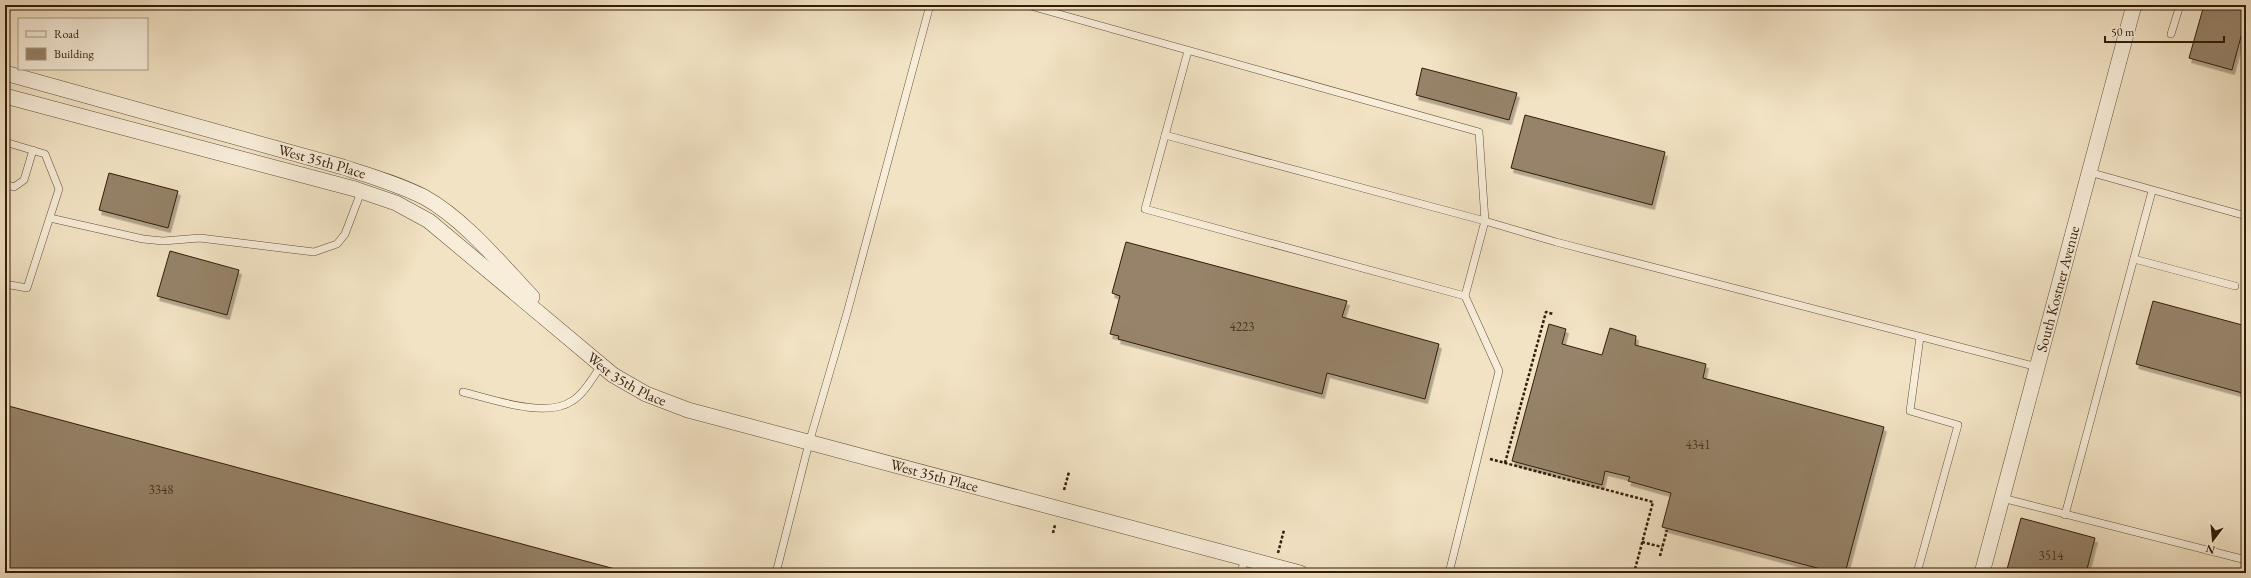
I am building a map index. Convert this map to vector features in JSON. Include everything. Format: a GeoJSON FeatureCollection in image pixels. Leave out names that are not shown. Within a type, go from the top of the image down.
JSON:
{"type":"FeatureCollection","features":[{"type":"Feature","properties":{"kind":"street","name":"South Kostner Avenue"},"geometry":{"type":"LineString","coordinates":[[1982,573],[2134,5]]}},
{"type":"Feature","properties":{"kind":"street","name":"West 35th Place"},"geometry":{"type":"LineString","coordinates":[[5,74],[344,167],[391,182],[425,198],[456,220],[489,252],[581,351]]}},
{"type":"Feature","properties":{"kind":"street","name":"West 35th Place"},"geometry":{"type":"LineString","coordinates":[[5,96],[361,192],[396,203],[428,221],[581,351],[601,366],[646,394],[688,410],[1300,573]]}},
{"type":"Feature","properties":{"kind":"lane"},"geometry":{"type":"LineString","coordinates":[[776,573],[809,442],[847,313],[930,5]]}},
{"type":"Feature","properties":{"kind":"lane"},"geometry":{"type":"LineString","coordinates":[[1028,5],[1479,132],[1486,221],[1465,296],[1499,371],[1449,573]]}},
{"type":"Feature","properties":{"kind":"lane"},"geometry":{"type":"LineString","coordinates":[[2171,34],[2180,5]]}},
{"type":"Feature","properties":{"kind":"lane"},"geometry":{"type":"LineString","coordinates":[[1188,51],[1144,209],[1465,296]]}},
{"type":"Feature","properties":{"kind":"lane"},"geometry":{"type":"LineString","coordinates":[[1165,135],[1486,221],[1556,242],[2037,367]]}},
{"type":"Feature","properties":{"kind":"lane"},"geometry":{"type":"LineString","coordinates":[[5,142],[45,154],[59,189],[26,288],[5,284]]}},
{"type":"Feature","properties":{"kind":"lane"},"geometry":{"type":"LineString","coordinates":[[5,184],[14,187],[24,180],[33,150]]}},
{"type":"Feature","properties":{"kind":"lane"},"geometry":{"type":"LineString","coordinates":[[2089,172],[2152,191],[2246,216]]}},
{"type":"Feature","properties":{"kind":"lane"},"geometry":{"type":"LineString","coordinates":[[2065,515],[2152,191]]}},
{"type":"Feature","properties":{"kind":"lane"},"geometry":{"type":"LineString","coordinates":[[50,218],[143,239],[163,241],[200,238],[314,252],[337,244],[345,234],[361,192]]}},
{"type":"Feature","properties":{"kind":"lane"},"geometry":{"type":"LineString","coordinates":[[2134,259],[2235,286]]}},
{"type":"Feature","properties":{"kind":"lane"},"geometry":{"type":"LineString","coordinates":[[1917,573],[1958,425],[1910,411],[1920,337]]}},
{"type":"Feature","properties":{"kind":"lane"},"geometry":{"type":"LineString","coordinates":[[463,392],[518,406],[558,408],[572,401],[601,366]]}},
{"type":"Feature","properties":{"kind":"lane"},"geometry":{"type":"LineString","coordinates":[[2002,498],[2246,560]]}},
{"type":"Feature","properties":{"kind":"lane"},"geometry":{"type":"LineString","coordinates":[[1241,573],[1245,558]]}},
{"type":"Feature","properties":{"kind":"path"},"geometry":{"type":"LineString","coordinates":[[1504,463],[1546,312],[1553,314]]}},
{"type":"Feature","properties":{"kind":"path"},"geometry":{"type":"LineString","coordinates":[[1490,459],[1652,502],[1634,573]]}},
{"type":"Feature","properties":{"kind":"path"},"geometry":{"type":"LineString","coordinates":[[1064,490],[1069,472]]}},
{"type":"Feature","properties":{"kind":"path"},"geometry":{"type":"LineString","coordinates":[[1053,533],[1055,525]]}},
{"type":"Feature","properties":{"kind":"path"},"geometry":{"type":"LineString","coordinates":[[1278,553],[1284,530]]}},
{"type":"Feature","properties":{"kind":"path"},"geometry":{"type":"LineString","coordinates":[[1660,556],[1667,530]]}},
{"type":"Feature","properties":{"kind":"path"},"geometry":{"type":"LineString","coordinates":[[1642,542],[1662,547]]}},
{"type":"Feature","properties":{"kind":"building"},"geometry":{"type":"Polygon","coordinates":[[[2204,5],[2246,5],[2246,18],[2232,70],[2189,58],[2204,5]]]}},
{"type":"Feature","properties":{"kind":"building"},"geometry":{"type":"Polygon","coordinates":[[[1422,68],[1517,93],[1509,120],[1416,95],[1422,68]]]}},
{"type":"Feature","properties":{"kind":"building"},"geometry":{"type":"Polygon","coordinates":[[[1525,115],[1665,152],[1652,205],[1511,168],[1525,115]]]}},
{"type":"Feature","properties":{"kind":"building"},"geometry":{"type":"Polygon","coordinates":[[[109,173],[178,191],[168,228],[99,210],[109,173]]]}},
{"type":"Feature","properties":{"kind":"building"},"geometry":{"type":"Polygon","coordinates":[[[1126,242],[1347,301],[1342,317],[1439,344],[1425,399],[1327,373],[1322,394],[1118,339],[1119,336],[1110,334],[1120,296],[1112,293],[1126,242]]]}},
{"type":"Feature","properties":{"kind":"building"},"geometry":{"type":"Polygon","coordinates":[[[170,251],[239,270],[227,315],[157,296],[170,251]]]}},
{"type":"Feature","properties":{"kind":"building"},"geometry":{"type":"Polygon","coordinates":[[[2153,301],[2246,326],[2246,394],[2136,364],[2153,301]]]}},
{"type":"Feature","properties":{"kind":"building"},"geometry":{"type":"Polygon","coordinates":[[[1549,324],[1566,329],[1562,344],[1602,355],[1610,328],[1636,336],[1635,345],[1706,364],[1703,378],[1884,427],[1845,573],[1836,573],[1662,527],[1671,493],[1628,481],[1630,477],[1605,471],[1602,485],[1512,461],[1549,324]]]}},
{"type":"Feature","properties":{"kind":"building"},"geometry":{"type":"Polygon","coordinates":[[[5,405],[615,569],[614,573],[5,573],[5,405]]]}},
{"type":"Feature","properties":{"kind":"building"},"geometry":{"type":"Polygon","coordinates":[[[2021,518],[2095,538],[2086,573],[2006,573],[2021,518]]]}}]}
